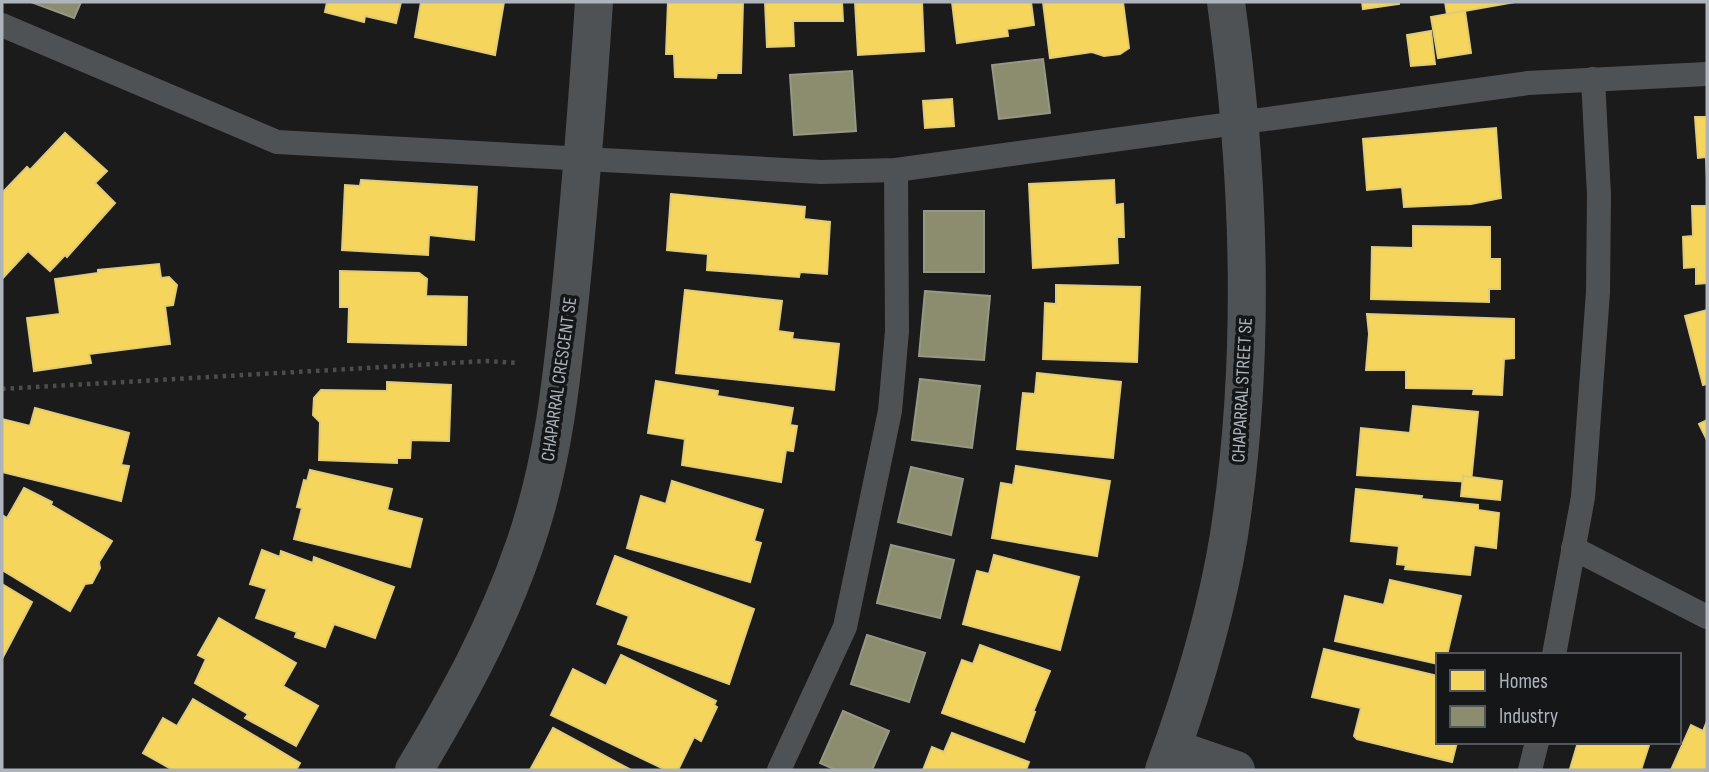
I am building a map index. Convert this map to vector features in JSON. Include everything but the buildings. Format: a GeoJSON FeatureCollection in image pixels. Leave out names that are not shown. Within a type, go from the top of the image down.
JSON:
{"type":"FeatureCollection","features":[{"type":"Feature","properties":{"kind":"street","name":"CHAPARRAL CRESCENT SE"},"geometry":{"type":"LineString","coordinates":[[414,770],[481,652],[506,598],[541,491],[553,439],[563,368],[594,2]]}},
{"type":"Feature","properties":{"kind":"street","name":"CHAPARRAL STREET SE"},"geometry":{"type":"LineString","coordinates":[[1168,759],[1207,633],[1228,538],[1242,415],[1246,281],[1240,124],[1226,2]]}},
{"type":"Feature","properties":{"kind":"street"},"geometry":{"type":"LineString","coordinates":[[1168,759],[1236,770]]}},
{"type":"Feature","properties":{"kind":"lane"},"geometry":{"type":"LineString","coordinates":[[2,25],[277,142],[807,171],[896,170],[1528,83],[1707,74]]}},
{"type":"Feature","properties":{"kind":"lane"},"geometry":{"type":"LineString","coordinates":[[1553,653],[1583,497],[1598,292],[1599,195],[1593,79]]}},
{"type":"Feature","properties":{"kind":"lane"},"geometry":{"type":"LineString","coordinates":[[779,770],[845,627],[890,411],[897,331],[896,170]]}},
{"type":"Feature","properties":{"kind":"lane"},"geometry":{"type":"LineString","coordinates":[[1573,548],[1707,617]]}},
{"type":"Feature","properties":{"kind":"lane"},"geometry":{"type":"LineString","coordinates":[[1530,770],[1536,744]]}},
{"type":"Feature","properties":{"kind":"path"},"geometry":{"type":"LineString","coordinates":[[2,389],[487,361],[525,364]]}}]}
